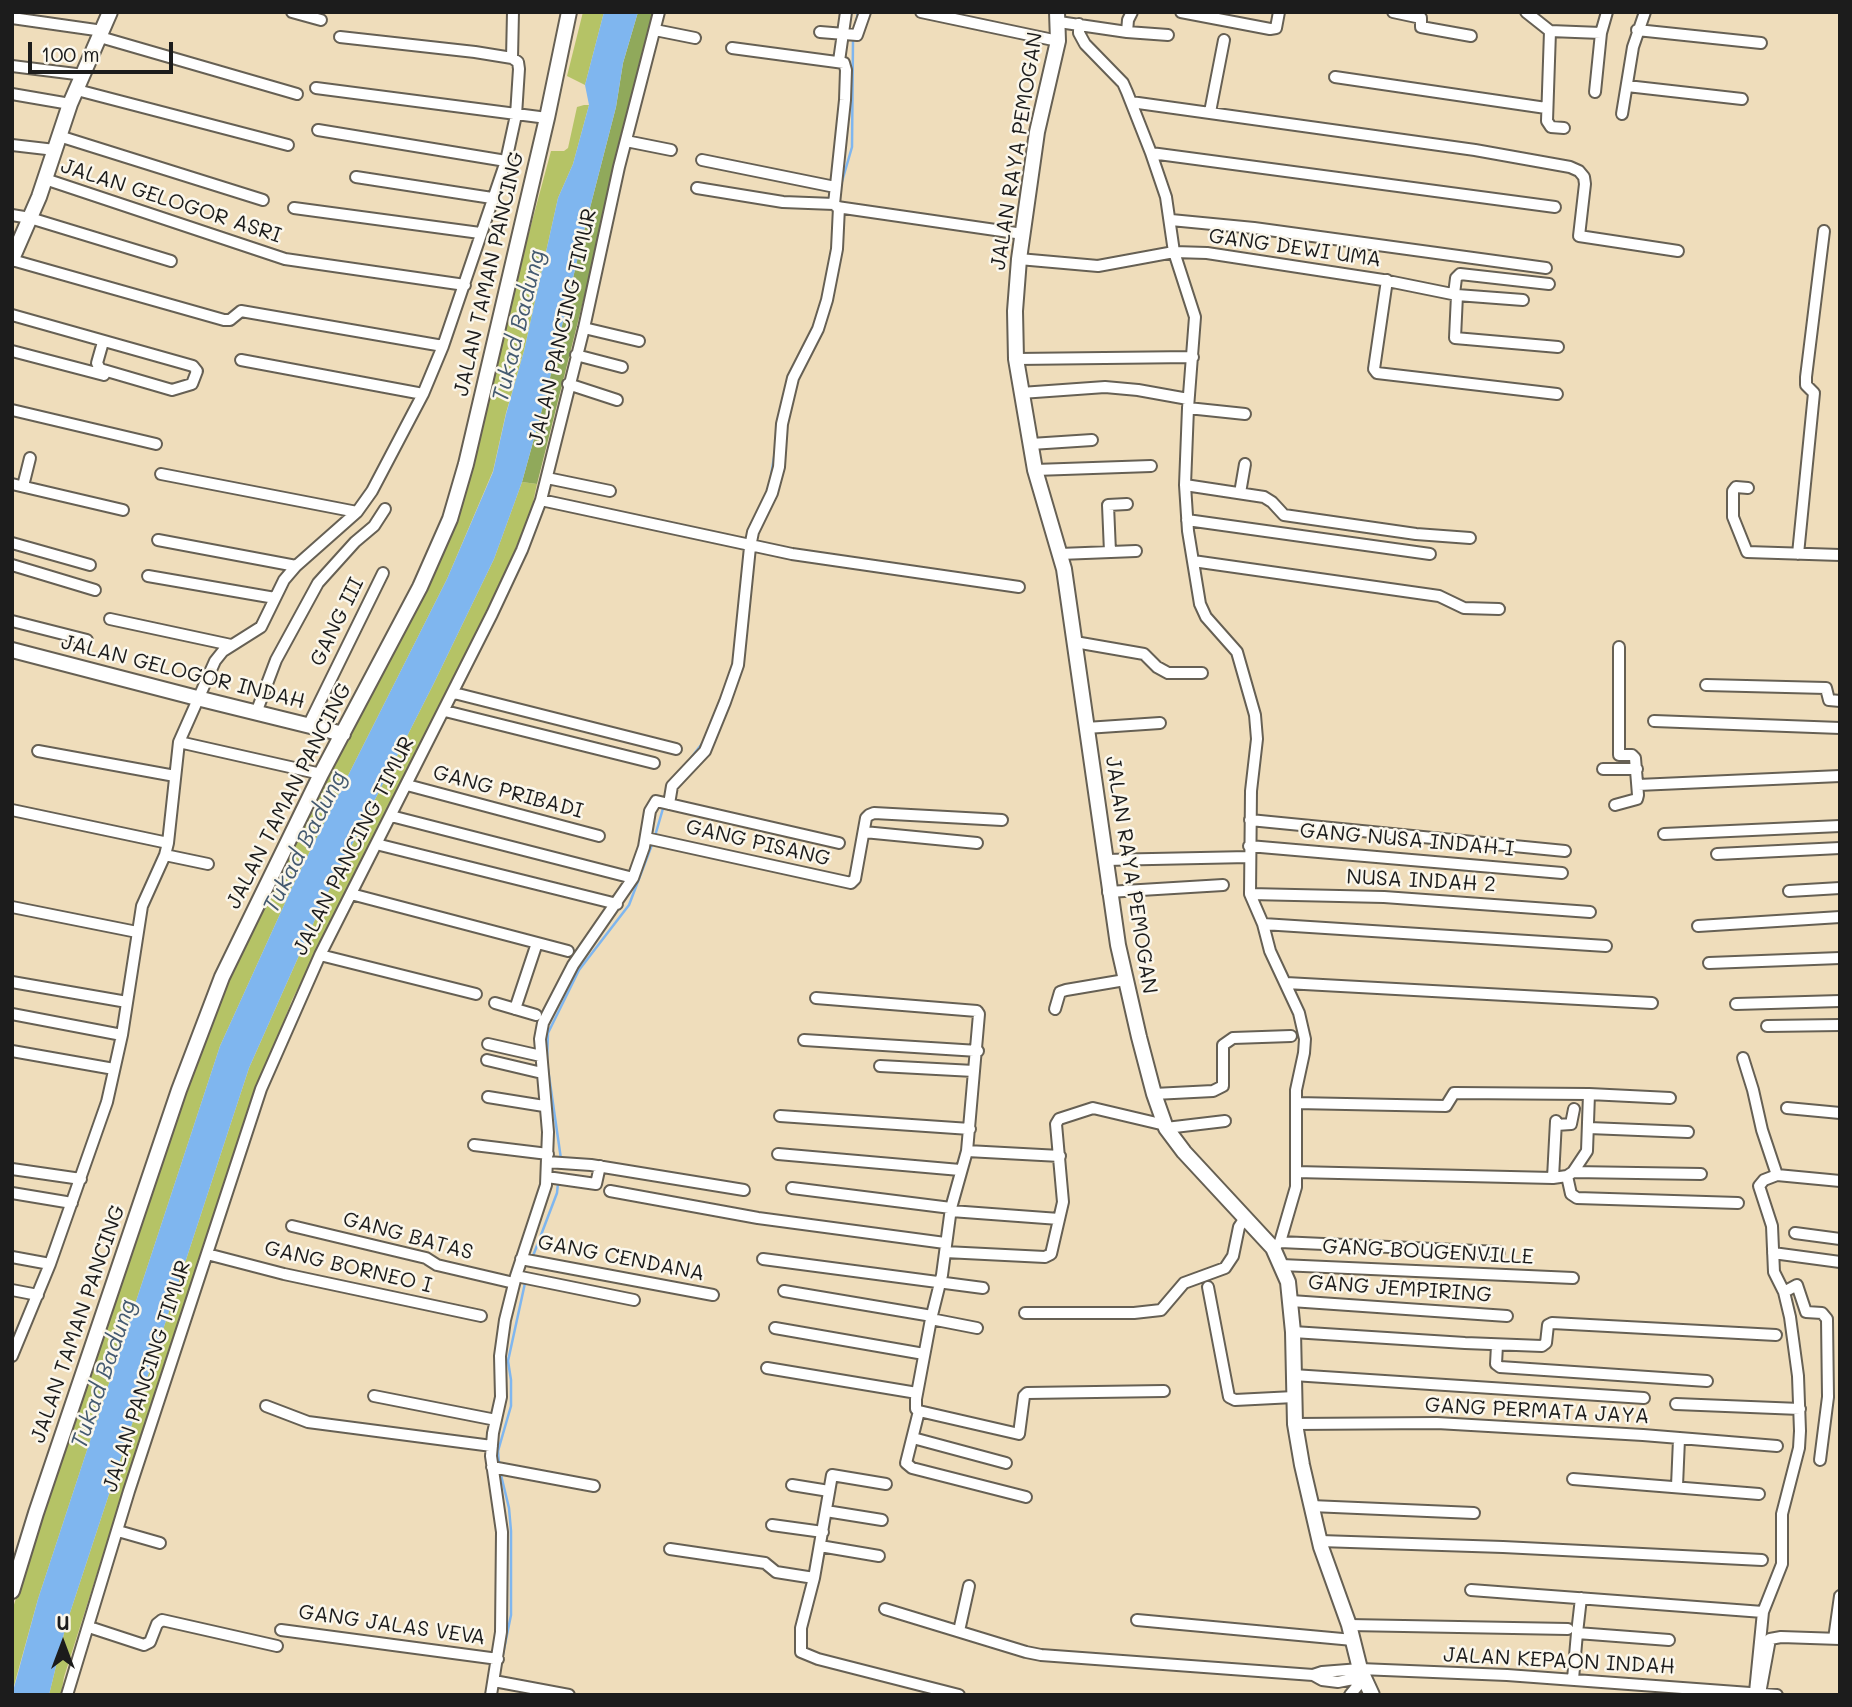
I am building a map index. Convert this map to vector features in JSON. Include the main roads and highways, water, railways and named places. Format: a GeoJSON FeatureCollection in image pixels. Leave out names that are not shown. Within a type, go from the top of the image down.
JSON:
{"type":"FeatureCollection","features":[{"type":"Feature","properties":{"kind":"water","name":"Tukad Badung"},"geometry":{"type":"Polygon","coordinates":[[[604,12],[638,12],[623,63],[616,107],[546,395],[522,482],[494,559],[321,906],[249,1068],[66,1625],[49,1695],[12,1695],[38,1599],[220,1046],[295,881],[447,579],[493,472],[524,351],[558,198],[573,164],[589,105],[585,85],[604,12]]]}},
{"type":"Feature","properties":{"kind":"waterway"},"geometry":{"type":"LineString","coordinates":[[856,23],[858,12]]}},
{"type":"Feature","properties":{"kind":"waterway"},"geometry":{"type":"LineString","coordinates":[[841,185],[852,147],[853,40]]}},
{"type":"Feature","properties":{"kind":"waterway"},"geometry":{"type":"LineString","coordinates":[[771,476],[775,451]]}},
{"type":"Feature","properties":{"kind":"waterway"},"geometry":{"type":"LineString","coordinates":[[691,758],[704,741]]}},
{"type":"Feature","properties":{"kind":"waterway"},"geometry":{"type":"LineString","coordinates":[[655,836],[664,805]]}},
{"type":"Feature","properties":{"kind":"waterway"},"geometry":{"type":"LineString","coordinates":[[547,1062],[548,1033],[579,970],[629,905],[653,842]]}},
{"type":"Feature","properties":{"kind":"waterway"},"geometry":{"type":"LineString","coordinates":[[548,1069],[561,1159]]}},
{"type":"Feature","properties":{"kind":"waterway"},"geometry":{"type":"LineString","coordinates":[[533,1256],[557,1193],[558,1183]]}},
{"type":"Feature","properties":{"kind":"waterway"},"geometry":{"type":"LineString","coordinates":[[499,1464],[498,1451],[511,1406],[508,1361],[525,1283]]}},
{"type":"Feature","properties":{"kind":"waterway"},"geometry":{"type":"LineString","coordinates":[[500,1471],[509,1508],[511,1531],[511,1615],[503,1654]]}}]}
